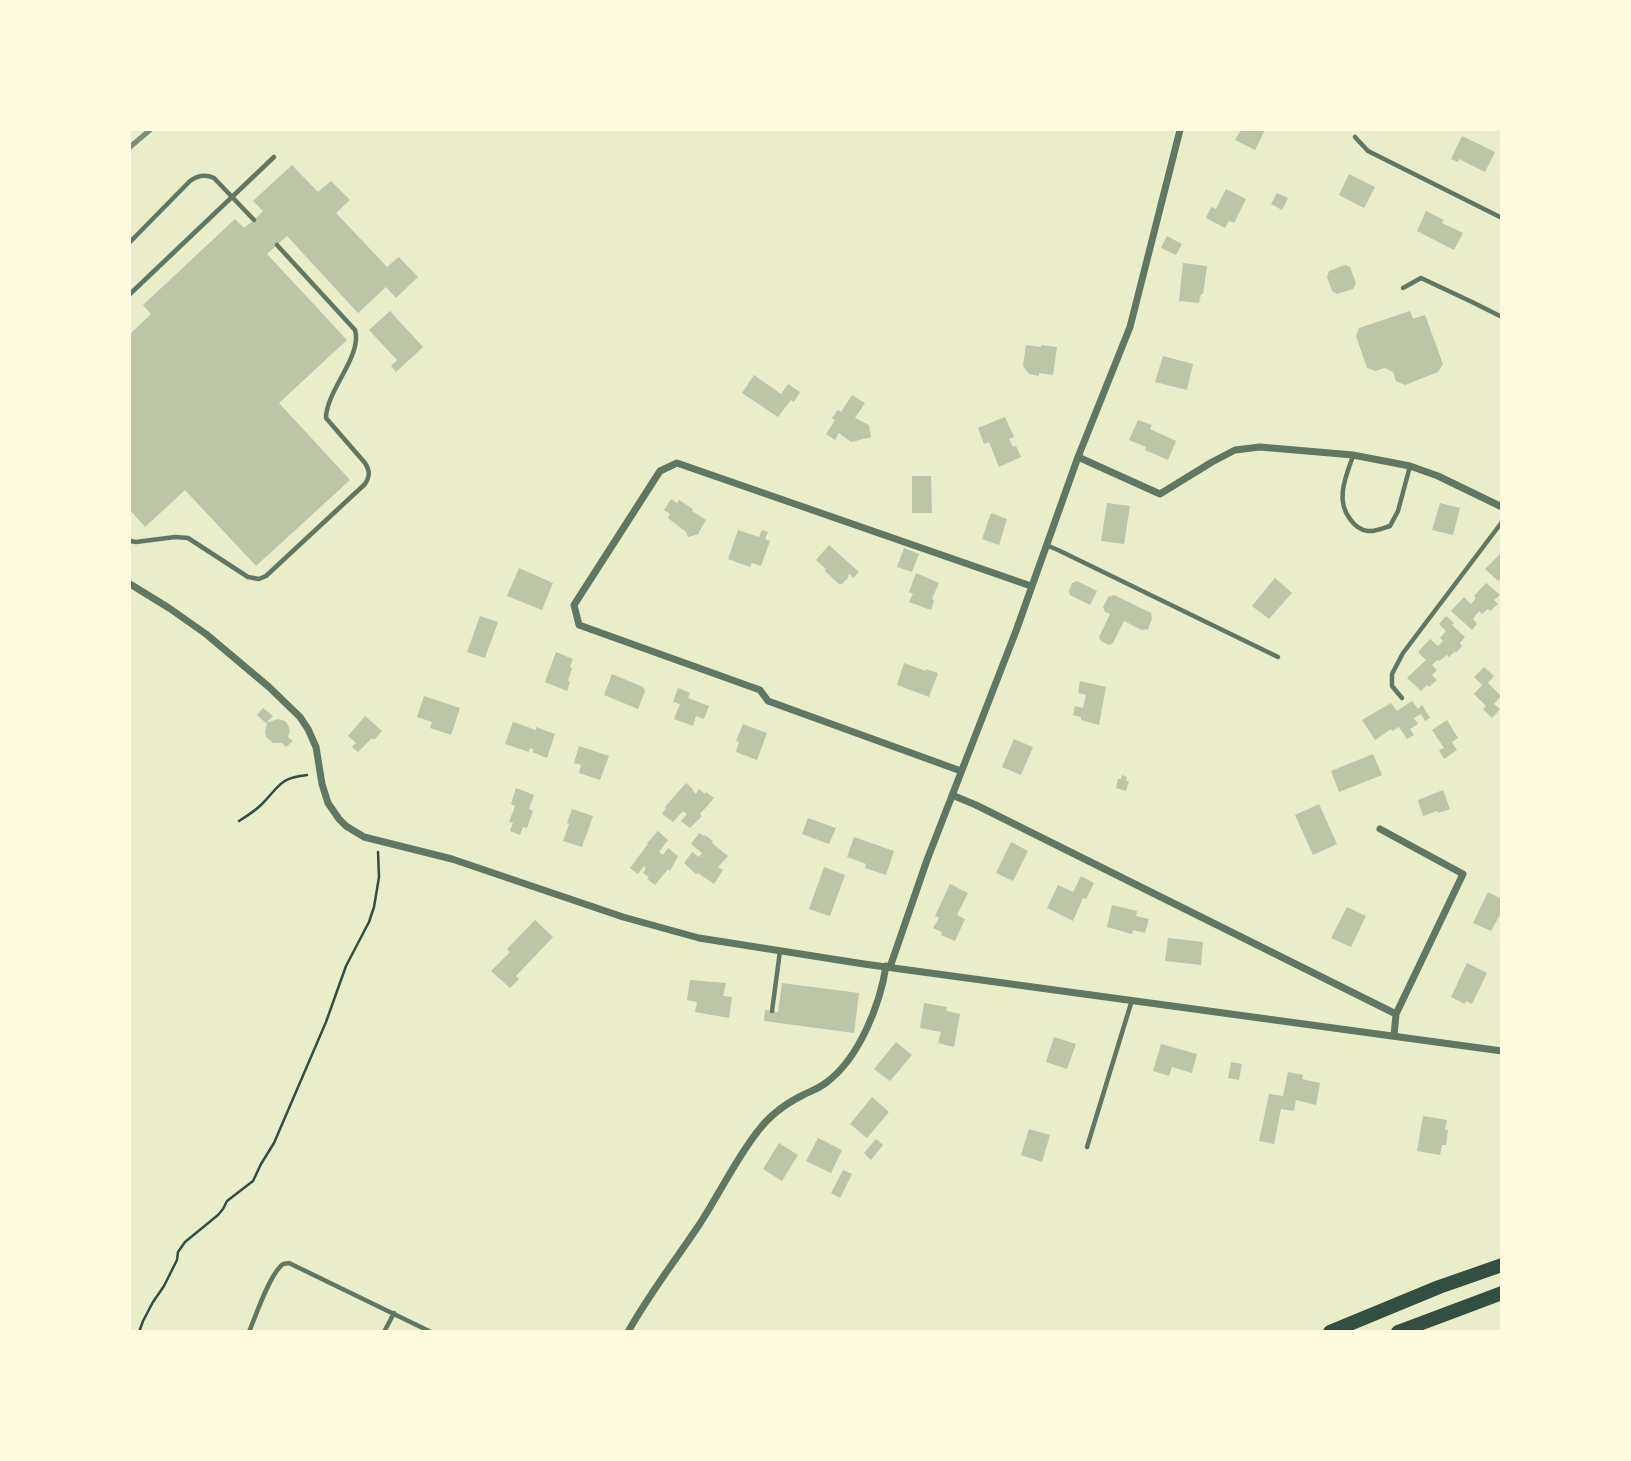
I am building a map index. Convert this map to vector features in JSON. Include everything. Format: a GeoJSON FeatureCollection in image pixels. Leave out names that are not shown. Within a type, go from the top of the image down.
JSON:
{"type":"FeatureCollection","features":[{"type":"Feature","properties":{"kind":"highway"},"geometry":{"type":"LineString","coordinates":[[1330,1332],[1439,1287],[1502,1265]]}},
{"type":"Feature","properties":{"kind":"highway"},"geometry":{"type":"LineString","coordinates":[[1398,1332],[1502,1293]]}},
{"type":"Feature","properties":{"kind":"street"},"geometry":{"type":"LineString","coordinates":[[628,1332],[759,1129],[779,1108],[826,1083],[835,1075],[872,1019],[888,967],[1016,631],[1078,457],[1130,327],[1180,130]]}},
{"type":"Feature","properties":{"kind":"street"},"geometry":{"type":"LineString","coordinates":[[1078,457],[1160,494],[1234,450],[1260,447],[1353,455],[1410,466],[1438,476],[1502,507]]}},
{"type":"Feature","properties":{"kind":"street"},"geometry":{"type":"LineString","coordinates":[[961,771],[768,701],[760,690],[579,625],[574,605],[660,471],[677,463],[1031,586]]}},
{"type":"Feature","properties":{"kind":"street"},"geometry":{"type":"LineString","coordinates":[[130,584],[206,634],[281,698],[308,729],[316,747],[328,803],[339,820],[364,837],[452,859],[657,928],[699,938],[888,967],[1502,1051]]}},
{"type":"Feature","properties":{"kind":"street"},"geometry":{"type":"LineString","coordinates":[[952,795],[976,804],[1131,880],[1396,1014]]}},
{"type":"Feature","properties":{"kind":"street"},"geometry":{"type":"LineString","coordinates":[[1380,829],[1463,874],[1396,1014],[1394,1036]]}},
{"type":"Feature","properties":{"kind":"lane"},"geometry":{"type":"LineString","coordinates":[[1355,137],[1368,151],[1502,218]]}},
{"type":"Feature","properties":{"kind":"lane"},"geometry":{"type":"LineString","coordinates":[[130,294],[274,157]]}},
{"type":"Feature","properties":{"kind":"lane"},"geometry":{"type":"LineString","coordinates":[[130,242],[190,181],[199,176],[214,178],[254,220]]}},
{"type":"Feature","properties":{"kind":"lane"},"geometry":{"type":"LineString","coordinates":[[130,541],[188,538],[248,577],[259,579],[267,576],[368,479],[369,468],[366,463],[326,418],[328,407],[355,347],[355,330],[277,245]]}},
{"type":"Feature","properties":{"kind":"lane"},"geometry":{"type":"LineString","coordinates":[[1403,288],[1421,278],[1502,317]]}},
{"type":"Feature","properties":{"kind":"lane"},"geometry":{"type":"LineString","coordinates":[[1353,455],[1342,492],[1342,503],[1355,526],[1370,531],[1390,526],[1398,511],[1410,466]]}},
{"type":"Feature","properties":{"kind":"lane"},"geometry":{"type":"LineString","coordinates":[[1402,698],[1392,686],[1392,674],[1404,653],[1502,522]]}},
{"type":"Feature","properties":{"kind":"lane"},"geometry":{"type":"LineString","coordinates":[[1046,545],[1278,657]]}},
{"type":"Feature","properties":{"kind":"lane"},"geometry":{"type":"LineString","coordinates":[[772,1011],[780,951]]}},
{"type":"Feature","properties":{"kind":"lane"},"geometry":{"type":"LineString","coordinates":[[1087,1147],[1132,1000]]}},
{"type":"Feature","properties":{"kind":"lane"},"geometry":{"type":"LineString","coordinates":[[249,1332],[277,1270],[284,1263],[294,1265],[431,1332]]}},
{"type":"Feature","properties":{"kind":"lane"},"geometry":{"type":"LineString","coordinates":[[384,1332],[394,1313]]}},
{"type":"Feature","properties":{"kind":"path"},"geometry":{"type":"LineString","coordinates":[[239,821],[262,804],[286,779],[321,774]]}},
{"type":"Feature","properties":{"kind":"path"},"geometry":{"type":"LineString","coordinates":[[139,1332],[172,1270],[178,1252],[185,1242],[218,1215],[227,1201],[253,1181],[283,1125],[346,966],[374,907],[379,877],[377,840]]}},
{"type":"Feature","properties":{"kind":"building"},"geometry":{"type":"Polygon","coordinates":[[[1241,130],[1265,130],[1255,150],[1235,140],[1241,130]]]}},
{"type":"Feature","properties":{"kind":"building"},"geometry":{"type":"Polygon","coordinates":[[[1462,136],[1495,152],[1485,172],[1459,159],[1458,162],[1451,159],[1462,136]]]}},
{"type":"Feature","properties":{"kind":"building"},"geometry":{"type":"Polygon","coordinates":[[[292,165],[318,192],[331,181],[350,200],[336,213],[387,267],[399,257],[418,277],[396,298],[386,287],[358,313],[287,236],[267,254],[347,340],[279,403],[350,480],[256,566],[185,490],[145,527],[130,510],[130,334],[151,314],[143,305],[235,219],[244,228],[263,211],[253,201],[292,165]]]}},
{"type":"Feature","properties":{"kind":"building"},"geometry":{"type":"Polygon","coordinates":[[[1349,174],[1375,187],[1364,208],[1339,195],[1349,174]]]}},
{"type":"Feature","properties":{"kind":"building"},"geometry":{"type":"Polygon","coordinates":[[[1226,189],[1246,199],[1234,223],[1229,221],[1225,228],[1206,218],[1211,207],[1216,209],[1226,189]]]}},
{"type":"Feature","properties":{"kind":"building"},"geometry":{"type":"Polygon","coordinates":[[[1277,193],[1288,198],[1282,210],[1271,204],[1277,193]]]}},
{"type":"Feature","properties":{"kind":"building"},"geometry":{"type":"Polygon","coordinates":[[[1426,211],[1444,220],[1442,223],[1463,233],[1454,250],[1417,231],[1426,211]]]}},
{"type":"Feature","properties":{"kind":"building"},"geometry":{"type":"Polygon","coordinates":[[[1167,236],[1182,244],[1176,255],[1161,248],[1167,236]]]}},
{"type":"Feature","properties":{"kind":"building"},"geometry":{"type":"Polygon","coordinates":[[[1183,263],[1207,266],[1199,303],[1179,301],[1183,263]]]}},
{"type":"Feature","properties":{"kind":"building"},"geometry":{"type":"Polygon","coordinates":[[[1345,265],[1350,267],[1356,283],[1353,289],[1337,294],[1332,291],[1327,277],[1329,271],[1345,265]]]}},
{"type":"Feature","properties":{"kind":"building"},"geometry":{"type":"Polygon","coordinates":[[[390,311],[423,347],[396,372],[391,366],[397,360],[369,330],[390,311]]]}},
{"type":"Feature","properties":{"kind":"building"},"geometry":{"type":"Polygon","coordinates":[[[1410,311],[1413,319],[1425,315],[1443,364],[1438,372],[1405,385],[1396,381],[1393,372],[1385,368],[1375,371],[1367,368],[1356,336],[1359,328],[1410,311]]]}},
{"type":"Feature","properties":{"kind":"building"},"geometry":{"type":"Polygon","coordinates":[[[1026,345],[1057,347],[1053,375],[1029,374],[1023,366],[1026,345]]]}},
{"type":"Feature","properties":{"kind":"building"},"geometry":{"type":"Polygon","coordinates":[[[1163,356],[1193,364],[1187,390],[1155,382],[1163,356]]]}},
{"type":"Feature","properties":{"kind":"building"},"geometry":{"type":"Polygon","coordinates":[[[754,375],[781,394],[788,384],[800,392],[794,402],[791,400],[778,417],[742,393],[754,375]]]}},
{"type":"Feature","properties":{"kind":"building"},"geometry":{"type":"Polygon","coordinates":[[[852,395],[865,403],[855,418],[869,425],[871,437],[851,442],[839,433],[835,440],[826,434],[835,420],[832,418],[838,410],[841,412],[852,395]]]}},
{"type":"Feature","properties":{"kind":"building"},"geometry":{"type":"Polygon","coordinates":[[[1005,417],[1014,437],[1009,439],[1021,457],[999,467],[989,442],[984,444],[978,428],[1005,417]]]}},
{"type":"Feature","properties":{"kind":"building"},"geometry":{"type":"Polygon","coordinates":[[[1138,420],[1152,425],[1150,429],[1176,441],[1168,460],[1129,440],[1138,420]]]}},
{"type":"Feature","properties":{"kind":"building"},"geometry":{"type":"Polygon","coordinates":[[[912,476],[931,476],[932,513],[912,513],[912,476]]]}},
{"type":"Feature","properties":{"kind":"building"},"geometry":{"type":"Polygon","coordinates":[[[671,499],[677,503],[679,500],[706,520],[699,534],[688,537],[686,532],[668,518],[670,514],[664,510],[671,499]]]}},
{"type":"Feature","properties":{"kind":"building"},"geometry":{"type":"Polygon","coordinates":[[[1107,503],[1130,506],[1124,544],[1101,541],[1107,503]]]}},
{"type":"Feature","properties":{"kind":"building"},"geometry":{"type":"Polygon","coordinates":[[[1440,503],[1460,508],[1453,535],[1432,530],[1440,503]]]}},
{"type":"Feature","properties":{"kind":"building"},"geometry":{"type":"Polygon","coordinates":[[[991,513],[1007,519],[999,545],[982,539],[991,513]]]}},
{"type":"Feature","properties":{"kind":"building"},"geometry":{"type":"Polygon","coordinates":[[[738,530],[759,537],[762,530],[768,532],[765,539],[770,541],[761,566],[752,563],[750,567],[728,559],[738,530]]]}},
{"type":"Feature","properties":{"kind":"building"},"geometry":{"type":"Polygon","coordinates":[[[829,545],[859,572],[853,578],[849,573],[842,584],[816,560],[829,545]]]}},
{"type":"Feature","properties":{"kind":"building"},"geometry":{"type":"Polygon","coordinates":[[[904,548],[919,554],[912,572],[897,567],[904,548]]]}},
{"type":"Feature","properties":{"kind":"building"},"geometry":{"type":"Polygon","coordinates":[[[1502,552],[1502,578],[1498,581],[1485,569],[1502,552]]]}},
{"type":"Feature","properties":{"kind":"building"},"geometry":{"type":"Polygon","coordinates":[[[519,568],[553,583],[542,610],[507,596],[519,568]]]}},
{"type":"Feature","properties":{"kind":"building"},"geometry":{"type":"Polygon","coordinates":[[[916,573],[939,583],[932,599],[931,610],[909,602],[913,594],[909,592],[916,573]]]}},
{"type":"Feature","properties":{"kind":"building"},"geometry":{"type":"Polygon","coordinates":[[[1275,578],[1292,593],[1269,619],[1252,606],[1275,578]]]}},
{"type":"Feature","properties":{"kind":"building"},"geometry":{"type":"Polygon","coordinates":[[[1077,581],[1097,591],[1090,605],[1070,595],[1072,583],[1077,581]]]}},
{"type":"Feature","properties":{"kind":"building"},"geometry":{"type":"Polygon","coordinates":[[[1486,583],[1500,595],[1494,600],[1498,604],[1482,614],[1479,611],[1473,619],[1477,624],[1472,630],[1451,611],[1464,597],[1471,604],[1476,598],[1474,596],[1486,583]]]}},
{"type":"Feature","properties":{"kind":"building"},"geometry":{"type":"Polygon","coordinates":[[[1114,595],[1151,613],[1152,619],[1148,629],[1142,630],[1124,621],[1113,643],[1109,645],[1099,637],[1110,614],[1105,612],[1103,607],[1108,597],[1114,595]]]}},
{"type":"Feature","properties":{"kind":"building"},"geometry":{"type":"Polygon","coordinates":[[[480,616],[498,622],[485,658],[467,652],[480,616]]]}},
{"type":"Feature","properties":{"kind":"building"},"geometry":{"type":"Polygon","coordinates":[[[1446,616],[1465,637],[1460,643],[1462,646],[1456,653],[1455,651],[1449,657],[1447,655],[1437,660],[1432,665],[1437,670],[1432,675],[1437,680],[1421,691],[1407,678],[1426,660],[1418,652],[1430,639],[1438,646],[1443,641],[1440,638],[1446,631],[1439,624],[1446,616]]]}},
{"type":"Feature","properties":{"kind":"building"},"geometry":{"type":"Polygon","coordinates":[[[556,652],[573,659],[567,691],[545,682],[556,652]]]}},
{"type":"Feature","properties":{"kind":"building"},"geometry":{"type":"Polygon","coordinates":[[[904,663],[938,673],[929,697],[897,685],[904,663]]]}},
{"type":"Feature","properties":{"kind":"building"},"geometry":{"type":"Polygon","coordinates":[[[1484,667],[1494,676],[1488,683],[1501,696],[1494,704],[1500,709],[1492,718],[1483,709],[1486,706],[1474,694],[1482,685],[1474,677],[1484,667]]]}},
{"type":"Feature","properties":{"kind":"building"},"geometry":{"type":"Polygon","coordinates":[[[612,674],[643,687],[645,691],[638,709],[604,695],[612,674]]]}},
{"type":"Feature","properties":{"kind":"building"},"geometry":{"type":"Polygon","coordinates":[[[1080,681],[1106,687],[1099,725],[1073,715],[1075,706],[1083,708],[1086,695],[1078,693],[1080,681]]]}},
{"type":"Feature","properties":{"kind":"building"},"geometry":{"type":"Polygon","coordinates":[[[678,688],[690,693],[688,698],[709,706],[704,719],[696,716],[693,726],[674,719],[680,704],[673,702],[678,688]]]}},
{"type":"Feature","properties":{"kind":"building"},"geometry":{"type":"Polygon","coordinates":[[[424,696],[460,708],[451,735],[430,728],[432,722],[417,717],[424,696]]]}},
{"type":"Feature","properties":{"kind":"building"},"geometry":{"type":"Polygon","coordinates":[[[1412,701],[1418,709],[1422,705],[1430,718],[1425,721],[1421,714],[1414,718],[1418,724],[1410,729],[1414,735],[1407,739],[1399,727],[1375,740],[1362,720],[1391,703],[1397,711],[1412,701]]]}},
{"type":"Feature","properties":{"kind":"building"},"geometry":{"type":"Polygon","coordinates":[[[263,708],[273,716],[266,723],[278,719],[288,725],[288,737],[293,741],[286,747],[282,743],[273,743],[266,737],[267,724],[257,715],[263,708]]]}},
{"type":"Feature","properties":{"kind":"building"},"geometry":{"type":"Polygon","coordinates":[[[365,716],[382,731],[358,752],[352,747],[356,743],[348,736],[365,716]]]}},
{"type":"Feature","properties":{"kind":"building"},"geometry":{"type":"Polygon","coordinates":[[[1447,720],[1458,738],[1452,742],[1457,750],[1444,759],[1439,750],[1444,748],[1432,730],[1447,720]]]}},
{"type":"Feature","properties":{"kind":"building"},"geometry":{"type":"Polygon","coordinates":[[[513,722],[555,734],[547,758],[532,752],[534,750],[530,748],[529,752],[505,744],[513,722]]]}},
{"type":"Feature","properties":{"kind":"building"},"geometry":{"type":"Polygon","coordinates":[[[743,724],[767,733],[757,760],[736,752],[739,742],[736,741],[743,724]]]}},
{"type":"Feature","properties":{"kind":"building"},"geometry":{"type":"Polygon","coordinates":[[[1014,739],[1033,747],[1021,775],[1002,767],[1014,739]]]}},
{"type":"Feature","properties":{"kind":"building"},"geometry":{"type":"Polygon","coordinates":[[[579,746],[609,756],[600,780],[579,773],[581,765],[574,763],[579,746]]]}},
{"type":"Feature","properties":{"kind":"building"},"geometry":{"type":"Polygon","coordinates":[[[1373,754],[1382,775],[1339,792],[1331,771],[1373,754]]]}},
{"type":"Feature","properties":{"kind":"building"},"geometry":{"type":"Polygon","coordinates":[[[1122,775],[1129,781],[1126,791],[1116,788],[1122,775]]]}},
{"type":"Feature","properties":{"kind":"building"},"geometry":{"type":"Polygon","coordinates":[[[686,783],[696,794],[699,789],[714,798],[690,828],[681,821],[687,814],[683,811],[673,822],[662,814],[686,783]]]}},
{"type":"Feature","properties":{"kind":"building"},"geometry":{"type":"Polygon","coordinates":[[[516,788],[534,795],[529,809],[533,811],[527,828],[523,827],[520,835],[510,831],[513,823],[509,822],[515,806],[511,804],[516,788]]]}},
{"type":"Feature","properties":{"kind":"building"},"geometry":{"type":"Polygon","coordinates":[[[1443,790],[1450,809],[1423,816],[1418,800],[1443,790]]]}},
{"type":"Feature","properties":{"kind":"building"},"geometry":{"type":"Polygon","coordinates":[[[1319,804],[1337,844],[1313,855],[1295,815],[1319,804]]]}},
{"type":"Feature","properties":{"kind":"building"},"geometry":{"type":"Polygon","coordinates":[[[572,809],[593,816],[582,847],[563,841],[572,809]]]}},
{"type":"Feature","properties":{"kind":"building"},"geometry":{"type":"Polygon","coordinates":[[[808,818],[836,828],[829,844],[802,834],[808,818]]]}},
{"type":"Feature","properties":{"kind":"building"},"geometry":{"type":"Polygon","coordinates":[[[658,831],[668,840],[659,852],[663,855],[668,848],[678,856],[670,871],[668,869],[655,885],[643,873],[646,868],[644,866],[638,874],[630,868],[658,831]]]}},
{"type":"Feature","properties":{"kind":"building"},"geometry":{"type":"Polygon","coordinates":[[[699,833],[713,841],[712,843],[728,856],[718,867],[723,870],[714,884],[696,874],[684,863],[692,852],[699,857],[702,853],[691,844],[699,833]]]}},
{"type":"Feature","properties":{"kind":"building"},"geometry":{"type":"Polygon","coordinates":[[[854,837],[894,851],[886,875],[865,868],[866,864],[847,857],[854,837]]]}},
{"type":"Feature","properties":{"kind":"building"},"geometry":{"type":"Polygon","coordinates":[[[1011,842],[1028,851],[1013,881],[996,873],[1011,842]]]}},
{"type":"Feature","properties":{"kind":"building"},"geometry":{"type":"Polygon","coordinates":[[[824,867],[845,875],[830,916],[809,909],[824,867]]]}},
{"type":"Feature","properties":{"kind":"building"},"geometry":{"type":"Polygon","coordinates":[[[1081,876],[1094,883],[1086,899],[1083,898],[1073,921],[1047,908],[1058,885],[1073,892],[1081,876]]]}},
{"type":"Feature","properties":{"kind":"building"},"geometry":{"type":"Polygon","coordinates":[[[950,884],[968,893],[957,915],[965,919],[955,941],[933,928],[939,918],[935,916],[950,884]]]}},
{"type":"Feature","properties":{"kind":"building"},"geometry":{"type":"Polygon","coordinates":[[[1488,892],[1502,899],[1502,911],[1491,931],[1473,923],[1488,892]]]}},
{"type":"Feature","properties":{"kind":"building"},"geometry":{"type":"Polygon","coordinates":[[[1112,905],[1137,911],[1136,916],[1149,919],[1145,933],[1133,930],[1132,934],[1107,927],[1112,905]]]}},
{"type":"Feature","properties":{"kind":"building"},"geometry":{"type":"Polygon","coordinates":[[[1347,907],[1366,916],[1351,947],[1331,938],[1347,907]]]}},
{"type":"Feature","properties":{"kind":"building"},"geometry":{"type":"Polygon","coordinates":[[[535,920],[553,937],[516,976],[519,979],[510,988],[491,971],[510,952],[507,949],[535,920]]]}},
{"type":"Feature","properties":{"kind":"building"},"geometry":{"type":"Polygon","coordinates":[[[1168,938],[1203,942],[1201,965],[1165,961],[1168,938]]]}},
{"type":"Feature","properties":{"kind":"building"},"geometry":{"type":"Polygon","coordinates":[[[1467,963],[1487,973],[1472,1004],[1466,1001],[1465,1004],[1451,997],[1467,963]]]}},
{"type":"Feature","properties":{"kind":"building"},"geometry":{"type":"Polygon","coordinates":[[[690,980],[726,983],[723,996],[732,997],[729,1018],[695,1012],[697,1002],[687,1000],[690,980]]]}},
{"type":"Feature","properties":{"kind":"building"},"geometry":{"type":"Polygon","coordinates":[[[782,983],[859,993],[854,1033],[764,1021],[765,1010],[778,1012],[782,983]]]}},
{"type":"Feature","properties":{"kind":"building"},"geometry":{"type":"Polygon","coordinates":[[[924,1003],[947,1007],[946,1011],[960,1014],[954,1047],[938,1043],[941,1032],[920,1028],[924,1003]]]}},
{"type":"Feature","properties":{"kind":"building"},"geometry":{"type":"Polygon","coordinates":[[[1054,1037],[1076,1044],[1067,1069],[1046,1062],[1054,1037]]]}},
{"type":"Feature","properties":{"kind":"building"},"geometry":{"type":"Polygon","coordinates":[[[896,1042],[912,1055],[890,1081],[874,1069],[896,1042]]]}},
{"type":"Feature","properties":{"kind":"building"},"geometry":{"type":"Polygon","coordinates":[[[1161,1044],[1197,1054],[1192,1073],[1172,1067],[1169,1076],[1153,1071],[1161,1044]]]}},
{"type":"Feature","properties":{"kind":"building"},"geometry":{"type":"Polygon","coordinates":[[[1231,1062],[1242,1064],[1239,1080],[1228,1078],[1231,1062]]]}},
{"type":"Feature","properties":{"kind":"building"},"geometry":{"type":"Polygon","coordinates":[[[1288,1072],[1320,1083],[1316,1105],[1296,1100],[1294,1111],[1281,1109],[1274,1144],[1259,1141],[1269,1094],[1283,1096],[1288,1072]]]}},
{"type":"Feature","properties":{"kind":"building"},"geometry":{"type":"Polygon","coordinates":[[[872,1097],[889,1112],[867,1138],[850,1124],[872,1097]]]}},
{"type":"Feature","properties":{"kind":"building"},"geometry":{"type":"Polygon","coordinates":[[[1423,1116],[1447,1120],[1446,1145],[1442,1145],[1440,1155],[1417,1151],[1423,1116]]]}},
{"type":"Feature","properties":{"kind":"building"},"geometry":{"type":"Polygon","coordinates":[[[1029,1129],[1050,1135],[1042,1162],[1021,1155],[1029,1129]]]}},
{"type":"Feature","properties":{"kind":"building"},"geometry":{"type":"Polygon","coordinates":[[[818,1138],[842,1150],[831,1173],[806,1161],[818,1138]]]}},
{"type":"Feature","properties":{"kind":"building"},"geometry":{"type":"Polygon","coordinates":[[[876,1139],[883,1145],[871,1160],[864,1153],[876,1139]]]}},
{"type":"Feature","properties":{"kind":"building"},"geometry":{"type":"Polygon","coordinates":[[[779,1143],[798,1155],[782,1181],[763,1169],[779,1143]]]}},
{"type":"Feature","properties":{"kind":"building"},"geometry":{"type":"Polygon","coordinates":[[[843,1170],[852,1174],[840,1198],[831,1193],[843,1170]]]}},
{"type":"Feature","properties":{"kind":"railway"},"geometry":{"type":"LineString","coordinates":[[130,147],[150,130]]}}]}
